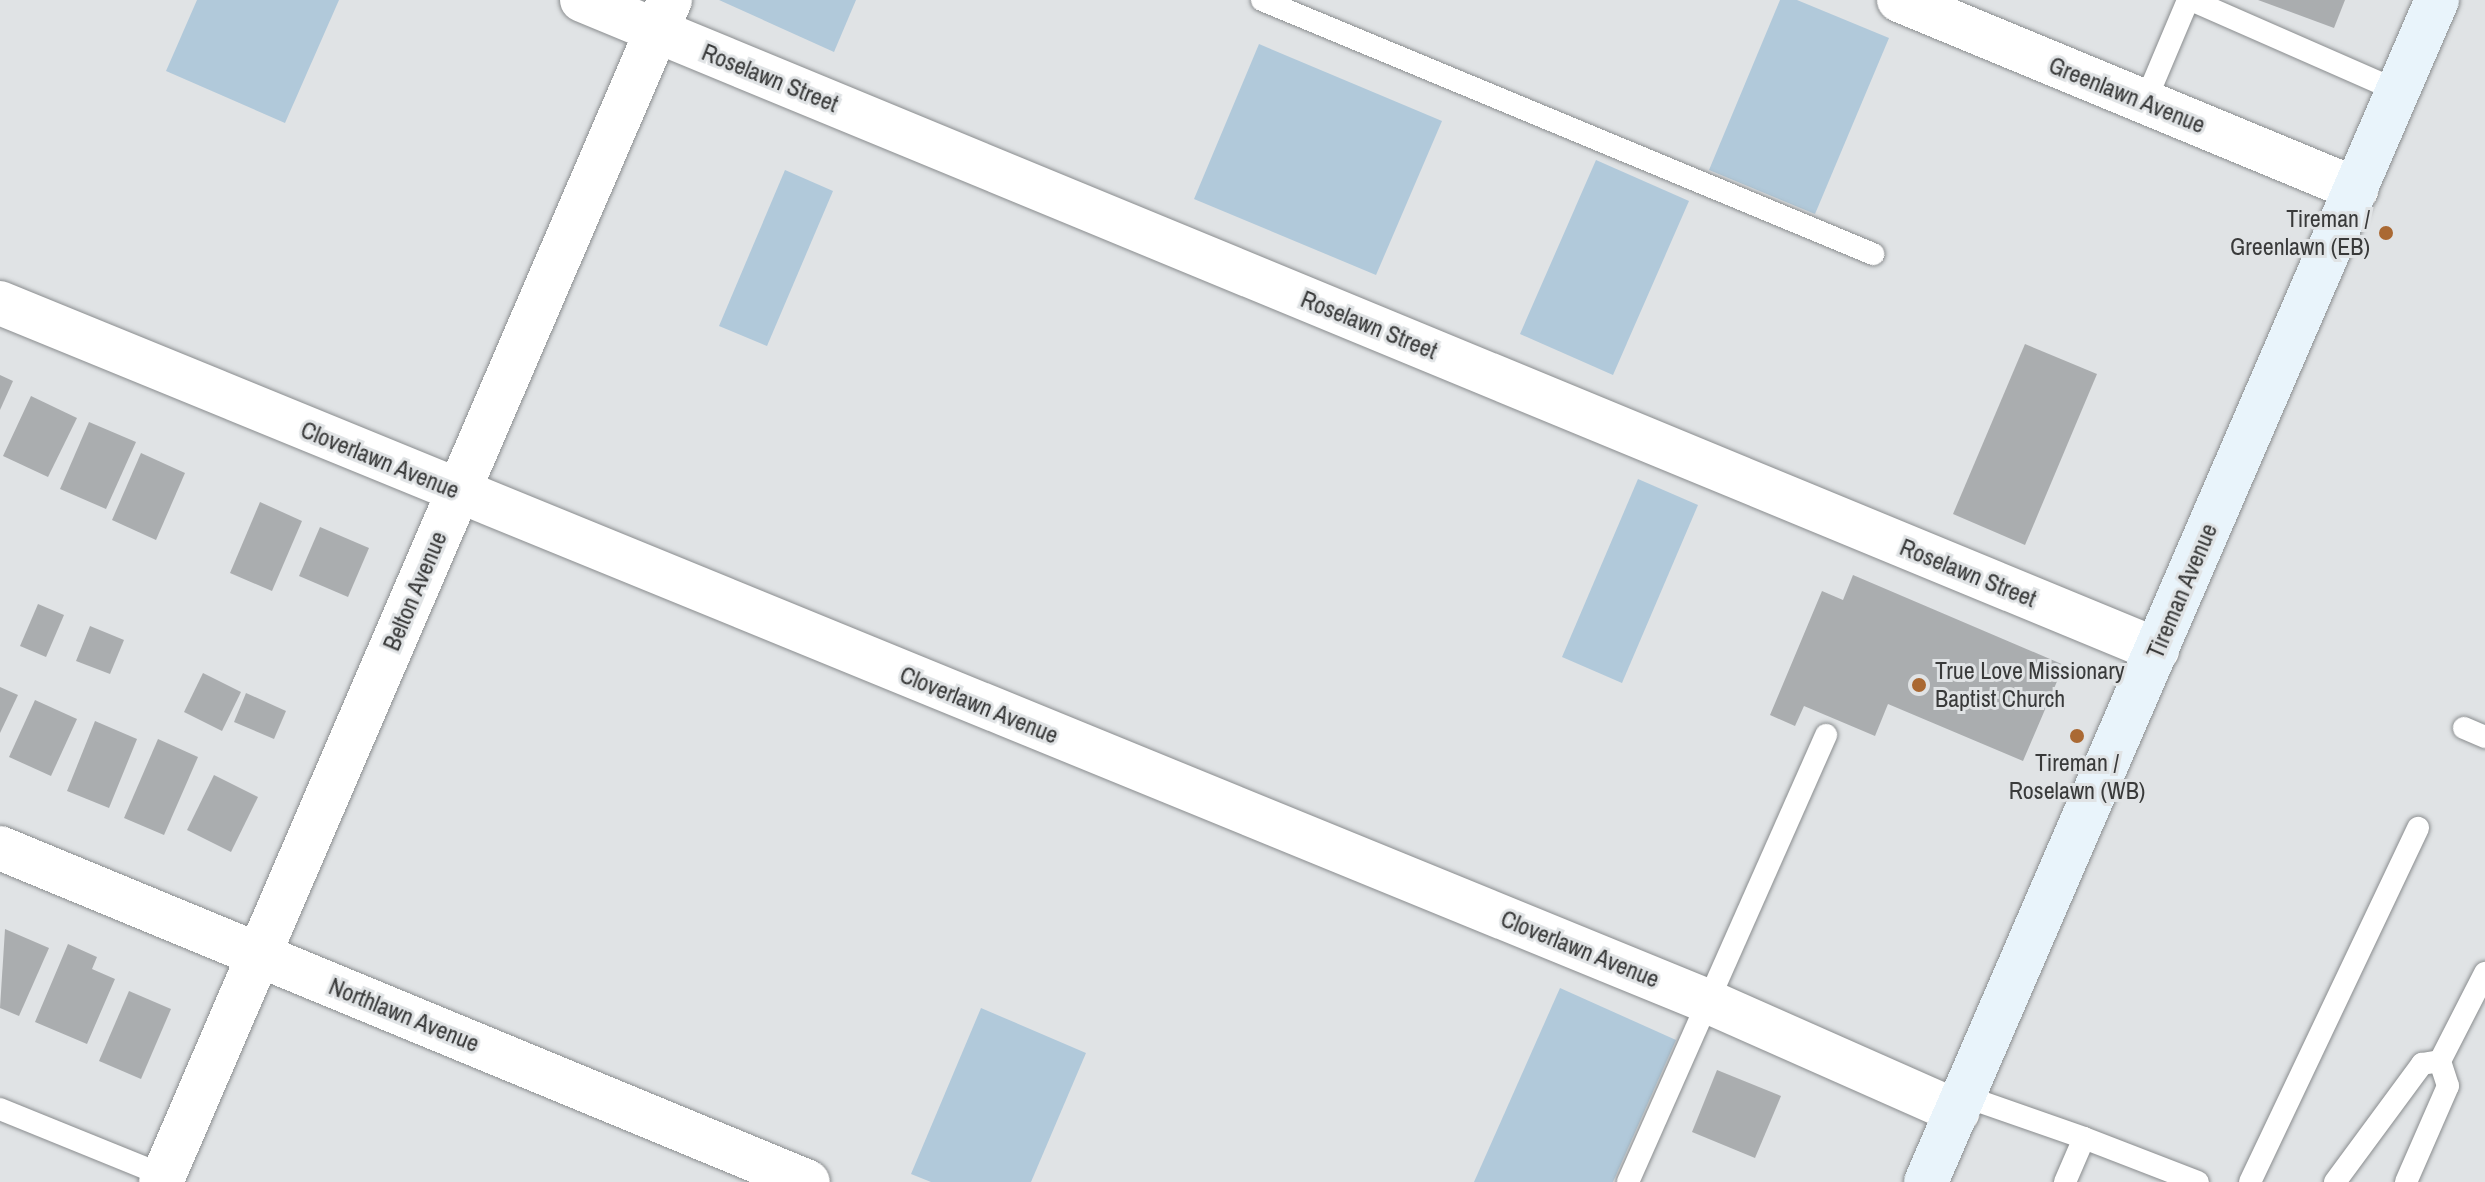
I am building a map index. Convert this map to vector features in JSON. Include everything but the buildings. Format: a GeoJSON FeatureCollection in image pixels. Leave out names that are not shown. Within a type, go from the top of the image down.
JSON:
{"type":"FeatureCollection","features":[{"type":"Feature","properties":{"kind":"street","name":"Roselawn Street"},"geometry":{"type":"LineString","coordinates":[[582,0],[664,15],[2157,650]]}},
{"type":"Feature","properties":{"kind":"street","name":"Greenlawn Avenue"},"geometry":{"type":"LineString","coordinates":[[1899,0],[2356,189]]}},
{"type":"Feature","properties":{"kind":"street","name":"Tireman Avenue"},"geometry":{"type":"LineString","coordinates":[[1926,1182],[2437,0]]}},
{"type":"Feature","properties":{"kind":"street","name":"Belton Avenue"},"geometry":{"type":"LineString","coordinates":[[168,1180],[258,955],[664,15]]}},
{"type":"Feature","properties":{"kind":"street","name":"Cloverlawn Avenue"},"geometry":{"type":"LineString","coordinates":[[0,303],[1960,1104]]}},
{"type":"Feature","properties":{"kind":"street","name":"Northlawn Avenue"},"geometry":{"type":"LineString","coordinates":[[0,848],[808,1182]]}},
{"type":"Feature","properties":{"kind":"lane"},"geometry":{"type":"LineString","coordinates":[[1262,0],[1873,254]]}},
{"type":"Feature","properties":{"kind":"lane"},"geometry":{"type":"LineString","coordinates":[[2145,102],[2190,0],[2398,91]]}},
{"type":"Feature","properties":{"kind":"lane"},"geometry":{"type":"LineString","coordinates":[[1628,1182],[1826,735]]}},
{"type":"Feature","properties":{"kind":"lane"},"geometry":{"type":"LineString","coordinates":[[2250,1182],[2418,828]]}},
{"type":"Feature","properties":{"kind":"lane"},"geometry":{"type":"LineString","coordinates":[[2406,1182],[2448,1086],[2440,1061],[2485,973]]}},
{"type":"Feature","properties":{"kind":"lane"},"geometry":{"type":"LineString","coordinates":[[2335,1182],[2422,1064],[2440,1061]]}},
{"type":"Feature","properties":{"kind":"lane"},"geometry":{"type":"LineString","coordinates":[[1960,1104],[2084,1138],[2198,1182]]}},
{"type":"Feature","properties":{"kind":"lane"},"geometry":{"type":"LineString","coordinates":[[0,1109],[168,1180]]}},
{"type":"Feature","properties":{"kind":"lane"},"geometry":{"type":"LineString","coordinates":[[2065,1182],[2084,1138]]}},
{"type":"Feature","properties":{"kind":"shaded area"},"geometry":{"type":"Polygon","coordinates":[[[197,0],[339,0],[285,123],[166,71],[197,0]]]}},
{"type":"Feature","properties":{"kind":"shaded area"},"geometry":{"type":"Polygon","coordinates":[[[719,0],[856,0],[834,52],[719,0]]]}},
{"type":"Feature","properties":{"kind":"shaded area"},"geometry":{"type":"Polygon","coordinates":[[[1780,0],[1797,0],[1889,38],[1815,214],[1709,170],[1780,0]]]}},
{"type":"Feature","properties":{"kind":"shaded area"},"geometry":{"type":"Polygon","coordinates":[[[1259,44],[1442,121],[1376,275],[1194,199],[1259,44]]]}},
{"type":"Feature","properties":{"kind":"shaded area"},"geometry":{"type":"Polygon","coordinates":[[[1596,160],[1689,201],[1613,375],[1520,334],[1596,160]]]}},
{"type":"Feature","properties":{"kind":"shaded area"},"geometry":{"type":"Polygon","coordinates":[[[785,170],[833,191],[767,346],[719,326],[785,170]]]}},
{"type":"Feature","properties":{"kind":"shaded area"},"geometry":{"type":"Polygon","coordinates":[[[1638,479],[1698,505],[1622,683],[1562,657],[1638,479]]]}},
{"type":"Feature","properties":{"kind":"shaded area"},"geometry":{"type":"Polygon","coordinates":[[[1560,988],[1676,1040],[1613,1182],[1474,1182],[1560,988]]]}},
{"type":"Feature","properties":{"kind":"shaded area"},"geometry":{"type":"Polygon","coordinates":[[[981,1008],[1086,1053],[1031,1182],[931,1182],[911,1174],[981,1008]]]}},
{"type":"Feature","properties":{"kind":"place","name":"Tireman / Greenlawn (EB)"},"geometry":{"type":"Point","coordinates":[2386,233]}},
{"type":"Feature","properties":{"kind":"place","name":"True Love Missionary Baptist Church"},"geometry":{"type":"Point","coordinates":[1919,685]}},
{"type":"Feature","properties":{"kind":"place","name":"Tireman / Roselawn (WB)"},"geometry":{"type":"Point","coordinates":[2077,736]}}]}
